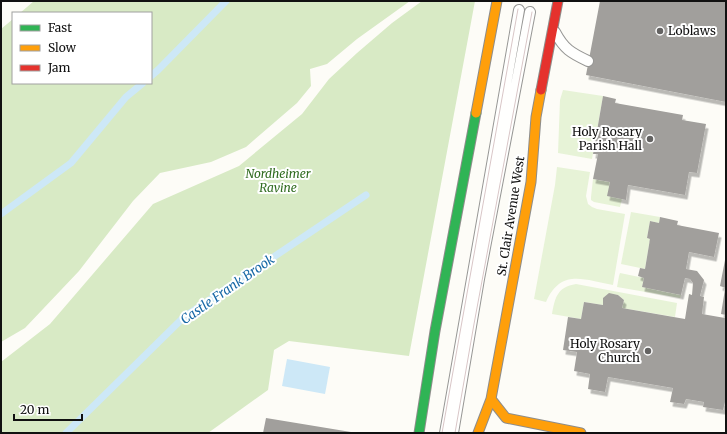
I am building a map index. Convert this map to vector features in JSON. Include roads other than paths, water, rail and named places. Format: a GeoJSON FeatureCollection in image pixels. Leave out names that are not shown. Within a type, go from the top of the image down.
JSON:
{"type":"FeatureCollection","features":[{"type":"Feature","properties":{"kind":"main road"},"geometry":{"type":"LineString","coordinates":[[419,433],[435,331],[497,1]]}},
{"type":"Feature","properties":{"kind":"main road","name":"St. Clair Avenue West"},"geometry":{"type":"LineString","coordinates":[[478,433],[491,399],[530,182],[536,117],[558,1]]}},
{"type":"Feature","properties":{"kind":"main road"},"geometry":{"type":"LineString","coordinates":[[491,399],[506,418],[581,433]]}},
{"type":"Feature","properties":{"kind":"lane"},"geometry":{"type":"LineString","coordinates":[[445,433],[519,10]]}},
{"type":"Feature","properties":{"kind":"lane"},"geometry":{"type":"LineString","coordinates":[[453,433],[479,279],[530,12]]}},
{"type":"Feature","properties":{"kind":"lane"},"geometry":{"type":"LineString","coordinates":[[553,28],[568,50],[588,62]]}},
{"type":"Feature","properties":{"kind":"water"},"geometry":{"type":"Polygon","coordinates":[[[287,359],[330,367],[325,394],[282,386],[287,359]]]}},
{"type":"Feature","properties":{"kind":"waterway","name":"Castle Frank Brook"},"geometry":{"type":"LineString","coordinates":[[152,75],[226,1]]}},
{"type":"Feature","properties":{"kind":"waterway","name":"Castle Frank Brook"},"geometry":{"type":"LineString","coordinates":[[1,214],[71,163],[126,97],[142,84]]}},
{"type":"Feature","properties":{"kind":"waterway","name":"Castle Frank Brook"},"geometry":{"type":"LineString","coordinates":[[66,433],[184,317],[366,195]]}},
{"type":"Feature","properties":{"kind":"tram line"},"geometry":{"type":"LineString","coordinates":[[442,433],[518,9]]}},
{"type":"Feature","properties":{"kind":"tram line"},"geometry":{"type":"LineString","coordinates":[[455,433],[532,12]]}},
{"type":"Feature","properties":{"kind":"place","name":"Loblaws"},"geometry":{"type":"Point","coordinates":[660,31]}},
{"type":"Feature","properties":{"kind":"place","name":"Holy Rosary Parish Hall"},"geometry":{"type":"Point","coordinates":[650,139]}},
{"type":"Feature","properties":{"kind":"place","name":"Holy Rosary Church"},"geometry":{"type":"Point","coordinates":[648,351]}},
{"type":"Feature","properties":{"kind":"park label","name":"Nordheimer Ravine"},"geometry":{"type":"Point","coordinates":[278,181]}}]}
